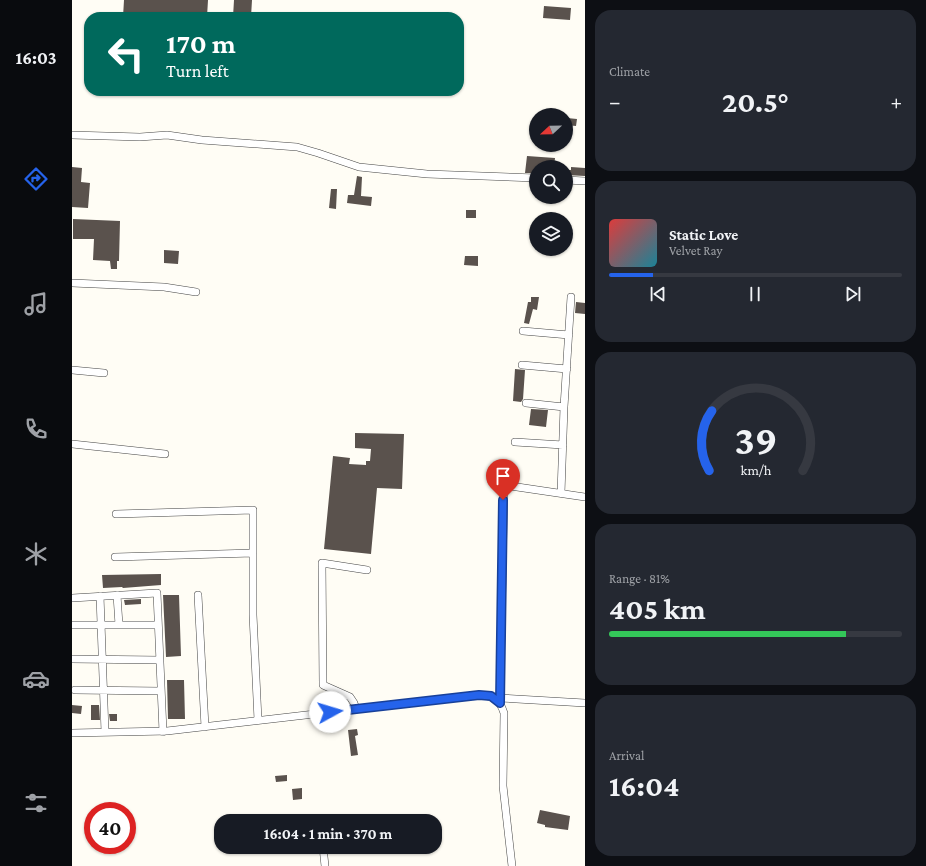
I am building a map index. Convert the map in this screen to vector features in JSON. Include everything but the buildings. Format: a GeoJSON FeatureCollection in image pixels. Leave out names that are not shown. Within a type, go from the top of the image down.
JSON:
{"type":"FeatureCollection","features":[{"type":"Feature","properties":{"kind":"street"},"geometry":{"type":"LineString","coordinates":[[72,135],[140,137],[167,135],[202,140],[297,147],[359,167],[427,174],[529,178]]}},
{"type":"Feature","properties":{"kind":"street"},"geometry":{"type":"LineString","coordinates":[[573,180],[585,181]]}},
{"type":"Feature","properties":{"kind":"street"},"geometry":{"type":"LineString","coordinates":[[72,282],[164,287],[196,292]]}},
{"type":"Feature","properties":{"kind":"street"},"geometry":{"type":"LineString","coordinates":[[561,493],[564,407],[571,297]]}},
{"type":"Feature","properties":{"kind":"street"},"geometry":{"type":"LineString","coordinates":[[523,331],[569,335]]}},
{"type":"Feature","properties":{"kind":"street"},"geometry":{"type":"LineString","coordinates":[[522,365],[567,369]]}},
{"type":"Feature","properties":{"kind":"street"},"geometry":{"type":"LineString","coordinates":[[72,370],[104,373]]}},
{"type":"Feature","properties":{"kind":"street"},"geometry":{"type":"LineString","coordinates":[[526,403],[564,407]]}},
{"type":"Feature","properties":{"kind":"street"},"geometry":{"type":"LineString","coordinates":[[515,442],[563,445]]}},
{"type":"Feature","properties":{"kind":"street"},"geometry":{"type":"LineString","coordinates":[[72,444],[165,454]]}},
{"type":"Feature","properties":{"kind":"street"},"geometry":{"type":"LineString","coordinates":[[512,866],[503,786],[504,712],[500,701],[504,485],[585,497]]}},
{"type":"Feature","properties":{"kind":"street"},"geometry":{"type":"LineString","coordinates":[[116,514],[253,510],[253,614],[258,720]]}},
{"type":"Feature","properties":{"kind":"street"},"geometry":{"type":"LineString","coordinates":[[115,557],[253,553]]}},
{"type":"Feature","properties":{"kind":"street"},"geometry":{"type":"LineString","coordinates":[[356,709],[350,697],[323,685],[322,563],[367,570]]}},
{"type":"Feature","properties":{"kind":"street"},"geometry":{"type":"LineString","coordinates":[[72,598],[157,593],[163,732]]}},
{"type":"Feature","properties":{"kind":"street"},"geometry":{"type":"LineString","coordinates":[[117,595],[119,625]]}},
{"type":"Feature","properties":{"kind":"street"},"geometry":{"type":"LineString","coordinates":[[198,595],[206,727]]}},
{"type":"Feature","properties":{"kind":"street"},"geometry":{"type":"LineString","coordinates":[[100,596],[105,732]]}},
{"type":"Feature","properties":{"kind":"street"},"geometry":{"type":"LineString","coordinates":[[72,625],[158,625]]}},
{"type":"Feature","properties":{"kind":"street"},"geometry":{"type":"LineString","coordinates":[[72,659],[160,660]]}},
{"type":"Feature","properties":{"kind":"street"},"geometry":{"type":"LineString","coordinates":[[75,690],[161,691]]}},
{"type":"Feature","properties":{"kind":"street"},"geometry":{"type":"LineString","coordinates":[[72,733],[163,732],[479,695],[491,696],[500,701],[585,703]]}},
{"type":"Feature","properties":{"kind":"street"},"geometry":{"type":"LineString","coordinates":[[323,854],[324,866]]}},
{"type":"Feature","properties":{"kind":"route"},"geometry":{"type":"LineString","coordinates":[[330,712],[479,695],[491,696],[500,703],[503,500]]}}]}
